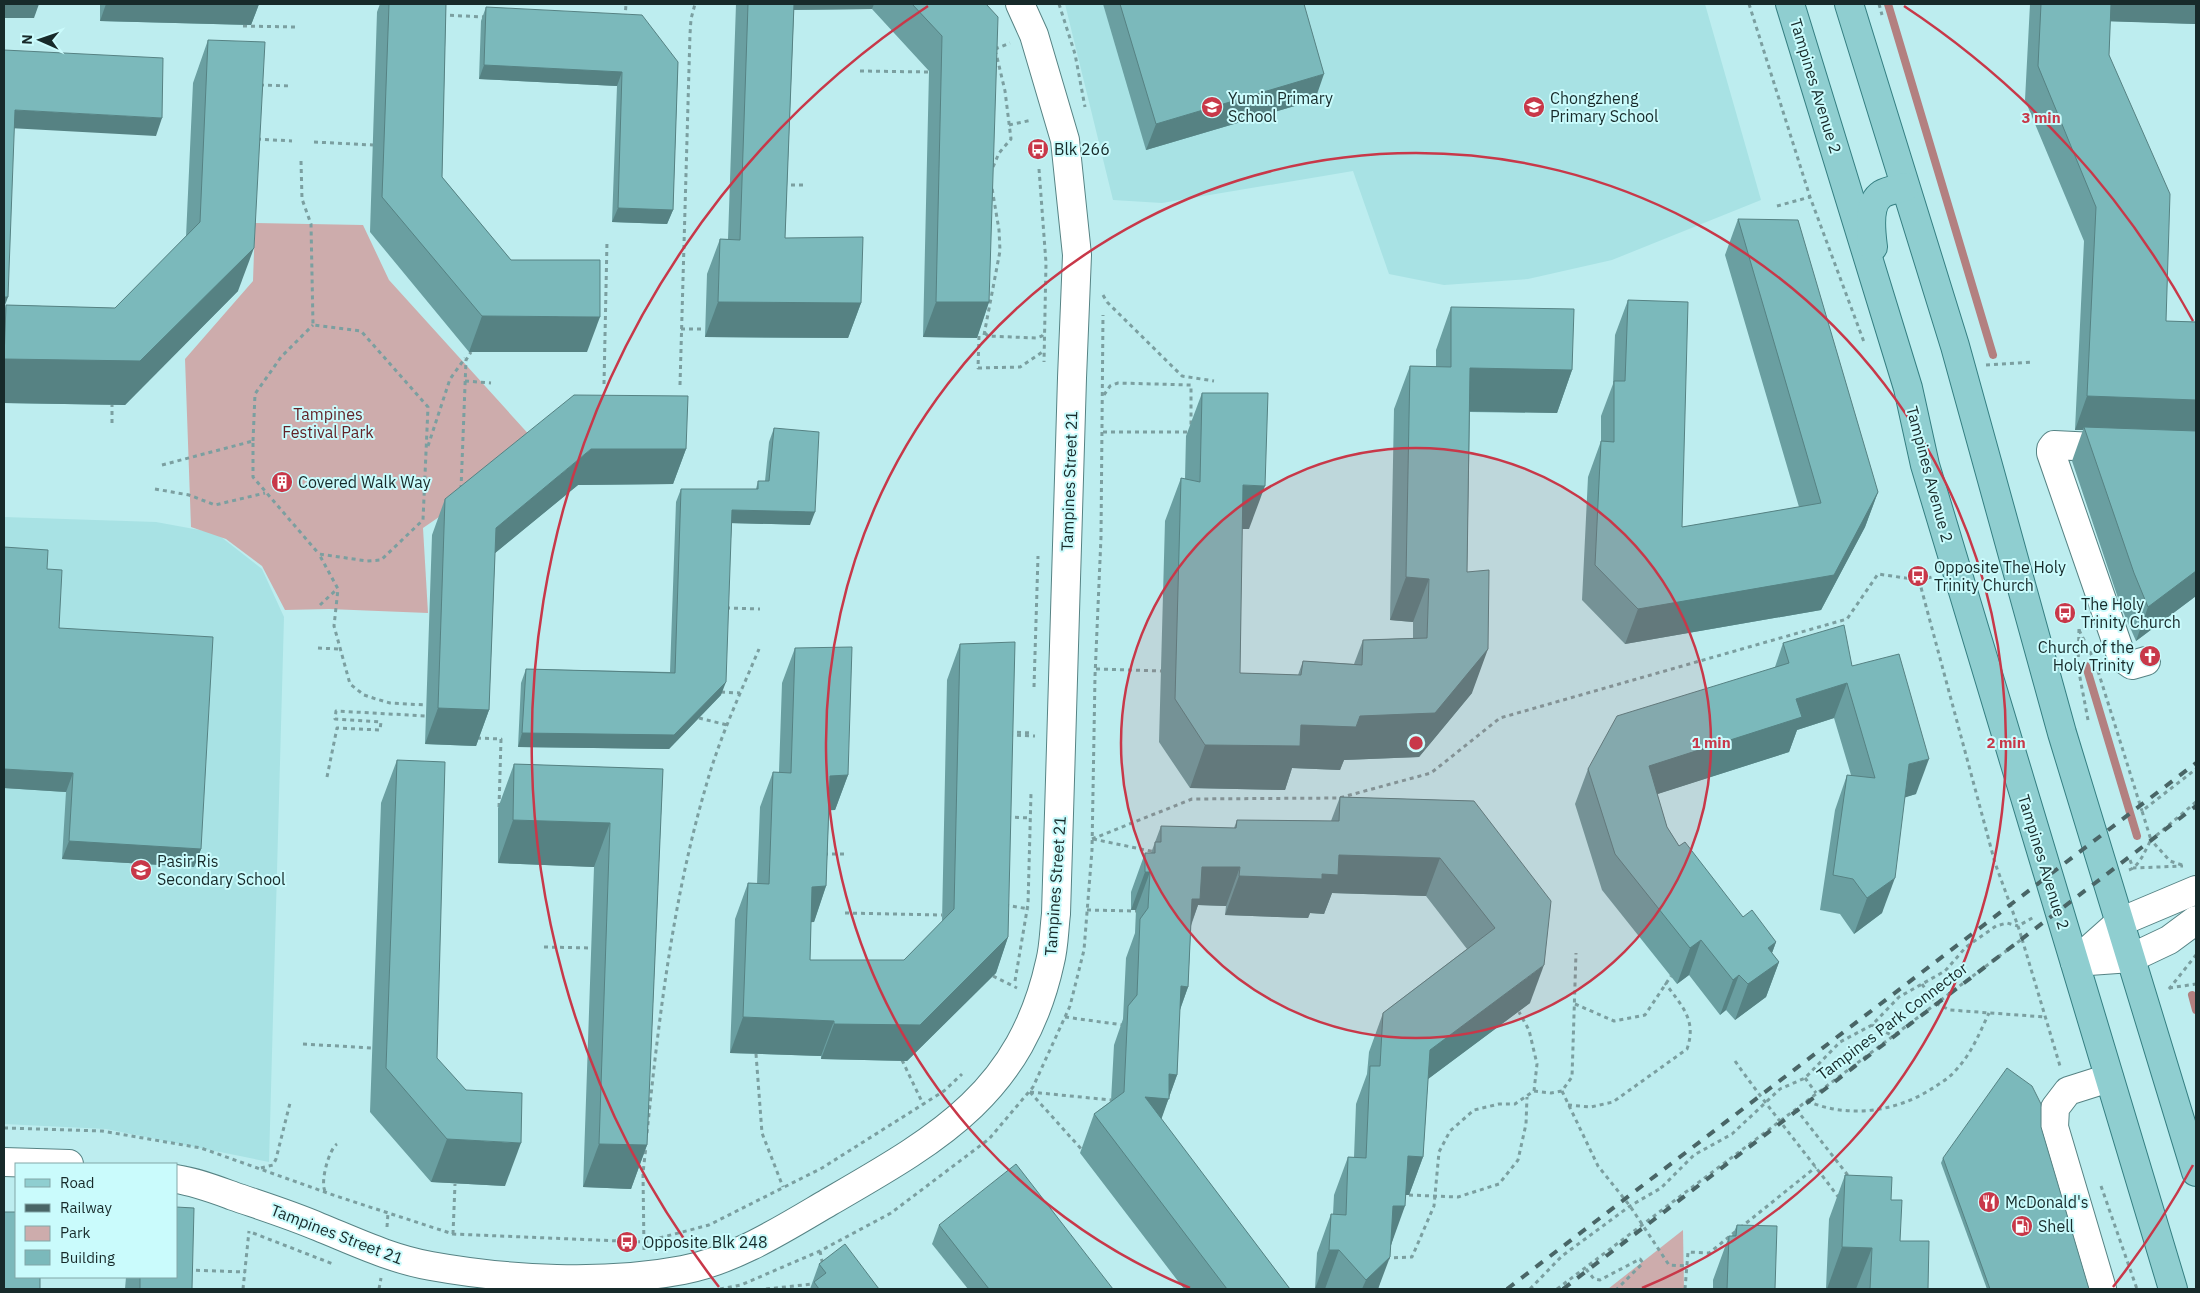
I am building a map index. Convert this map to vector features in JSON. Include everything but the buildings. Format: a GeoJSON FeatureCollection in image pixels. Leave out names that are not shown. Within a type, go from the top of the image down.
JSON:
{"type":"FeatureCollection","features":[{"type":"Feature","properties":{"kind":"main road","name":"Tampines Avenue 2"},"geometry":{"type":"LineString","coordinates":[[1790,4],[1908,388],[1925,466],[2173,1289]]}},
{"type":"Feature","properties":{"kind":"main road"},"geometry":{"type":"LineString","coordinates":[[1849,4],[1955,346],[2060,724],[2196,1172]]}},
{"type":"Feature","properties":{"kind":"main road"},"geometry":{"type":"LineString","coordinates":[[1880,295],[1870,229],[1872,215],[1876,201],[1883,193],[1905,187]]}},
{"type":"Feature","properties":{"kind":"street","name":"Tampines Street 21"},"geometry":{"type":"LineString","coordinates":[[178,1179],[192,1181],[277,1210],[384,1254],[427,1266],[466,1272],[550,1278],[648,1276],[686,1270],[746,1248],[785,1228],[913,1153],[970,1108],[990,1087],[1010,1060],[1027,1032],[1040,1000],[1051,961],[1056,914],[1077,255],[1065,140],[1037,44],[1020,4]]}},
{"type":"Feature","properties":{"kind":"street"},"geometry":{"type":"LineString","coordinates":[[2139,448],[2054,445],[2051,449],[2122,658],[2132,665],[2146,661]]}},
{"type":"Feature","properties":{"kind":"street"},"geometry":{"type":"LineString","coordinates":[[2075,962],[2120,922],[2196,890]]}},
{"type":"Feature","properties":{"kind":"street"},"geometry":{"type":"LineString","coordinates":[[2075,962],[2131,958],[2169,940],[2196,920]]}},
{"type":"Feature","properties":{"kind":"street"},"geometry":{"type":"LineString","coordinates":[[2102,1289],[2054,1127],[2054,1108],[2068,1091],[2109,1078]]}},
{"type":"Feature","properties":{"kind":"street"},"geometry":{"type":"LineString","coordinates":[[4,1162],[36,1163]]}},
{"type":"Feature","properties":{"kind":"path"},"geometry":{"type":"LineString","coordinates":[[625,20],[626,4]]}},
{"type":"Feature","properties":{"kind":"path"},"geometry":{"type":"LineString","coordinates":[[680,386],[690,19],[696,4]]}},
{"type":"Feature","properties":{"kind":"path"},"geometry":{"type":"LineString","coordinates":[[1749,4],[1810,197],[1865,344]]}},
{"type":"Feature","properties":{"kind":"path"},"geometry":{"type":"LineString","coordinates":[[434,15],[496,18]]}},
{"type":"Feature","properties":{"kind":"path"},"geometry":{"type":"LineString","coordinates":[[244,26],[296,27]]}},
{"type":"Feature","properties":{"kind":"path"},"geometry":{"type":"LineString","coordinates":[[992,171],[996,158],[1011,139],[1002,73],[992,48],[1009,44],[1012,48]]}},
{"type":"Feature","properties":{"kind":"path"},"geometry":{"type":"LineString","coordinates":[[860,71],[929,72]]}},
{"type":"Feature","properties":{"kind":"path"},"geometry":{"type":"LineString","coordinates":[[259,85],[292,86]]}},
{"type":"Feature","properties":{"kind":"path"},"geometry":{"type":"LineString","coordinates":[[1030,112],[1035,129]]}},
{"type":"Feature","properties":{"kind":"path"},"geometry":{"type":"LineString","coordinates":[[1009,125],[1028,121]]}},
{"type":"Feature","properties":{"kind":"path"},"geometry":{"type":"LineString","coordinates":[[251,139],[292,141]]}},
{"type":"Feature","properties":{"kind":"path"},"geometry":{"type":"LineString","coordinates":[[314,142],[373,145]]}},
{"type":"Feature","properties":{"kind":"path"},"geometry":{"type":"LineString","coordinates":[[301,161],[302,199],[311,224],[313,325],[281,357],[255,394],[253,477],[319,554],[338,589],[334,626],[347,679],[355,689],[364,695],[390,703],[426,705]]}},
{"type":"Feature","properties":{"kind":"path"},"geometry":{"type":"LineString","coordinates":[[1039,167],[1046,263],[1044,369]]}},
{"type":"Feature","properties":{"kind":"path"},"geometry":{"type":"LineString","coordinates":[[984,333],[1000,251],[991,183]]}},
{"type":"Feature","properties":{"kind":"path"},"geometry":{"type":"LineString","coordinates":[[775,185],[807,185]]}},
{"type":"Feature","properties":{"kind":"path"},"geometry":{"type":"LineString","coordinates":[[1777,206],[1810,197]]}},
{"type":"Feature","properties":{"kind":"path"},"geometry":{"type":"LineString","coordinates":[[604,384],[606,240]]}},
{"type":"Feature","properties":{"kind":"path"},"geometry":{"type":"LineString","coordinates":[[1103,295],[1107,302],[1182,376],[1214,381]]}},
{"type":"Feature","properties":{"kind":"path"},"geometry":{"type":"LineString","coordinates":[[313,325],[361,331],[428,407],[423,520],[381,560],[367,561],[319,554]]}},
{"type":"Feature","properties":{"kind":"path"},"geometry":{"type":"LineString","coordinates":[[681,329],[705,329]]}},
{"type":"Feature","properties":{"kind":"path"},"geometry":{"type":"LineString","coordinates":[[984,333],[988,336],[1036,338],[1044,333]]}},
{"type":"Feature","properties":{"kind":"path"},"geometry":{"type":"LineString","coordinates":[[984,333],[978,336],[978,368],[1020,367],[1044,351]]}},
{"type":"Feature","properties":{"kind":"path"},"geometry":{"type":"LineString","coordinates":[[426,451],[450,379],[471,352]]}},
{"type":"Feature","properties":{"kind":"path"},"geometry":{"type":"LineString","coordinates":[[460,494],[467,356]]}},
{"type":"Feature","properties":{"kind":"path"},"geometry":{"type":"LineString","coordinates":[[1986,366],[2033,362]]}},
{"type":"Feature","properties":{"kind":"path"},"geometry":{"type":"LineString","coordinates":[[720,1289],[740,1287],[820,1251],[891,1213],[989,1139],[1030,1092],[1070,1006],[1084,950],[1092,839],[1101,537],[1103,379]]}},
{"type":"Feature","properties":{"kind":"path"},"geometry":{"type":"LineString","coordinates":[[465,381],[491,383]]}},
{"type":"Feature","properties":{"kind":"path"},"geometry":{"type":"LineString","coordinates":[[1102,432],[1191,434],[1191,385],[1118,383],[1106,390],[1103,400]]}},
{"type":"Feature","properties":{"kind":"path"},"geometry":{"type":"LineString","coordinates":[[112,405],[112,423]]}},
{"type":"Feature","properties":{"kind":"path"},"geometry":{"type":"LineString","coordinates":[[162,466],[253,441]]}},
{"type":"Feature","properties":{"kind":"path"},"geometry":{"type":"LineString","coordinates":[[155,489],[189,495],[215,505],[266,493]]}},
{"type":"Feature","properties":{"kind":"path"},"geometry":{"type":"LineString","coordinates":[[1034,693],[1038,551]]}},
{"type":"Feature","properties":{"kind":"path"},"geometry":{"type":"LineString","coordinates":[[1092,839],[1192,799],[1339,798],[1432,773],[1500,718],[1847,619],[1878,574],[1919,580],[1957,572]]}},
{"type":"Feature","properties":{"kind":"path"},"geometry":{"type":"LineString","coordinates":[[1919,580],[1995,863],[2018,926]]}},
{"type":"Feature","properties":{"kind":"path"},"geometry":{"type":"LineString","coordinates":[[320,605],[338,589]]}},
{"type":"Feature","properties":{"kind":"path"},"geometry":{"type":"LineString","coordinates":[[724,608],[760,609]]}},
{"type":"Feature","properties":{"kind":"path"},"geometry":{"type":"LineString","coordinates":[[2088,721],[2078,667],[2079,629],[2095,664],[2151,840],[2170,861],[2185,866]]}},
{"type":"Feature","properties":{"kind":"path"},"geometry":{"type":"LineString","coordinates":[[318,648],[340,649]]}},
{"type":"Feature","properties":{"kind":"path"},"geometry":{"type":"LineString","coordinates":[[647,1134],[670,952],[689,850],[706,785],[727,725],[759,649]]}},
{"type":"Feature","properties":{"kind":"path"},"geometry":{"type":"LineString","coordinates":[[1096,669],[1161,671]]}},
{"type":"Feature","properties":{"kind":"path"},"geometry":{"type":"LineString","coordinates":[[721,692],[740,693]]}},
{"type":"Feature","properties":{"kind":"path"},"geometry":{"type":"LineString","coordinates":[[327,777],[337,728],[380,730],[381,722],[335,719],[336,711],[426,716]]}},
{"type":"Feature","properties":{"kind":"path"},"geometry":{"type":"LineString","coordinates":[[699,718],[727,725]]}},
{"type":"Feature","properties":{"kind":"path"},"geometry":{"type":"LineString","coordinates":[[1027,736],[1001,733],[1033,733],[1033,744]]}},
{"type":"Feature","properties":{"kind":"path"},"geometry":{"type":"LineString","coordinates":[[477,738],[502,739],[499,808]]}},
{"type":"Feature","properties":{"kind":"path"},"geometry":{"type":"LineString","coordinates":[[2142,811],[2196,769]]}},
{"type":"Feature","properties":{"kind":"path"},"geometry":{"type":"LineString","coordinates":[[1012,995],[1028,904],[1031,788]]}},
{"type":"Feature","properties":{"kind":"path"},"geometry":{"type":"LineString","coordinates":[[2134,868],[2151,840],[2196,802]]}},
{"type":"Feature","properties":{"kind":"path"},"geometry":{"type":"LineString","coordinates":[[999,817],[1026,818]]}},
{"type":"Feature","properties":{"kind":"path"},"geometry":{"type":"LineString","coordinates":[[1092,839],[1160,853]]}},
{"type":"Feature","properties":{"kind":"path"},"geometry":{"type":"LineString","coordinates":[[2128,853],[2134,868]]}},
{"type":"Feature","properties":{"kind":"path"},"geometry":{"type":"LineString","coordinates":[[816,854],[846,854]]}},
{"type":"Feature","properties":{"kind":"path"},"geometry":{"type":"LineString","coordinates":[[2107,880],[2134,868],[2185,866],[2191,864]]}},
{"type":"Feature","properties":{"kind":"path"},"geometry":{"type":"LineString","coordinates":[[997,904],[1022,908]]}},
{"type":"Feature","properties":{"kind":"path"},"geometry":{"type":"LineString","coordinates":[[1530,1289],[1562,1256],[1630,1206],[1661,1188],[1694,1155],[1732,1134],[1780,1089],[1805,1078],[1840,1042],[1872,1025],[1899,997],[1945,971],[1966,947],[1996,926],[2007,923],[2018,926],[2057,905]]}},
{"type":"Feature","properties":{"kind":"path"},"geometry":{"type":"LineString","coordinates":[[1088,910],[1136,911]]}},
{"type":"Feature","properties":{"kind":"path"},"geometry":{"type":"LineString","coordinates":[[845,913],[942,915]]}},
{"type":"Feature","properties":{"kind":"path","name":"Tampines Park Connector"},"geometry":{"type":"LineString","coordinates":[[1557,1289],[1642,1227],[2022,939],[2018,926]]}},
{"type":"Feature","properties":{"kind":"path"},"geometry":{"type":"LineString","coordinates":[[544,947],[592,948]]}},
{"type":"Feature","properties":{"kind":"path"},"geometry":{"type":"LineString","coordinates":[[1378,1258],[1412,1257],[1434,1206],[1439,1152],[1450,1131],[1474,1110],[1499,1104],[1515,1104],[1534,1091],[1551,1093],[1562,1091],[1572,1077],[1576,953]]}},
{"type":"Feature","properties":{"kind":"path"},"geometry":{"type":"LineString","coordinates":[[2168,988],[2196,955]]}},
{"type":"Feature","properties":{"kind":"path"},"geometry":{"type":"LineString","coordinates":[[993,976],[1014,987]]}},
{"type":"Feature","properties":{"kind":"path"},"geometry":{"type":"LineString","coordinates":[[1575,1004],[1614,1021],[1645,1015],[1671,976]]}},
{"type":"Feature","properties":{"kind":"path"},"geometry":{"type":"LineString","coordinates":[[1568,1105],[1592,1107],[1613,1102],[1687,1049],[1692,1036],[1688,1015],[1666,983]]}},
{"type":"Feature","properties":{"kind":"path"},"geometry":{"type":"LineString","coordinates":[[1922,984],[1936,1003],[1950,1010],[2045,1017]]}},
{"type":"Feature","properties":{"kind":"path"},"geometry":{"type":"LineString","coordinates":[[2168,988],[2196,984]]}},
{"type":"Feature","properties":{"kind":"path"},"geometry":{"type":"LineString","coordinates":[[2168,988],[2171,997]]}},
{"type":"Feature","properties":{"kind":"path"},"geometry":{"type":"LineString","coordinates":[[1518,1012],[1529,1030],[1537,1064],[1534,1091]]}},
{"type":"Feature","properties":{"kind":"path"},"geometry":{"type":"LineString","coordinates":[[1806,1101],[1820,1107],[1844,1111],[1877,1110],[1908,1101],[1929,1091],[1953,1074],[1972,1050],[1989,1013]]}},
{"type":"Feature","properties":{"kind":"path"},"geometry":{"type":"LineString","coordinates":[[1065,1017],[1123,1025]]}},
{"type":"Feature","properties":{"kind":"path"},"geometry":{"type":"LineString","coordinates":[[1872,1025],[1893,1036]]}},
{"type":"Feature","properties":{"kind":"path"},"geometry":{"type":"LineString","coordinates":[[303,1044],[372,1048]]}},
{"type":"Feature","properties":{"kind":"path"},"geometry":{"type":"LineString","coordinates":[[756,1054],[762,1133],[784,1187]]}},
{"type":"Feature","properties":{"kind":"path"},"geometry":{"type":"LineString","coordinates":[[902,1060],[923,1104]]}},
{"type":"Feature","properties":{"kind":"path"},"geometry":{"type":"LineString","coordinates":[[1735,1061],[1764,1103],[1844,1204]]}},
{"type":"Feature","properties":{"kind":"path"},"geometry":{"type":"LineString","coordinates":[[4,1128],[102,1131],[142,1136],[201,1148],[453,1234],[644,1242],[709,1225],[822,1168],[944,1092],[964,1072]]}},
{"type":"Feature","properties":{"kind":"path"},"geometry":{"type":"LineString","coordinates":[[1805,1078],[1816,1094]]}},
{"type":"Feature","properties":{"kind":"path"},"geometry":{"type":"LineString","coordinates":[[1562,1091],[1598,1166],[1630,1206],[1642,1227],[1669,1265],[1687,1266]]}},
{"type":"Feature","properties":{"kind":"path"},"geometry":{"type":"LineString","coordinates":[[1030,1092],[1111,1100]]}},
{"type":"Feature","properties":{"kind":"path"},"geometry":{"type":"LineString","coordinates":[[1030,1092],[1083,1151]]}},
{"type":"Feature","properties":{"kind":"path"},"geometry":{"type":"LineString","coordinates":[[1409,1195],[1458,1197],[1500,1184],[1518,1160],[1526,1124],[1527,1096]]}},
{"type":"Feature","properties":{"kind":"path"},"geometry":{"type":"LineString","coordinates":[[258,1168],[273,1165],[290,1104]]}},
{"type":"Feature","properties":{"kind":"path"},"geometry":{"type":"LineString","coordinates":[[1796,1109],[1854,1183]]}},
{"type":"Feature","properties":{"kind":"path"},"geometry":{"type":"LineString","coordinates":[[326,1192],[323,1187],[323,1180],[332,1148],[337,1144]]}},
{"type":"Feature","properties":{"kind":"path"},"geometry":{"type":"LineString","coordinates":[[646,1144],[643,1173],[644,1256],[648,1276]]}},
{"type":"Feature","properties":{"kind":"path"},"geometry":{"type":"LineString","coordinates":[[1685,1289],[1688,1252],[1709,1253],[1816,1168]]}},
{"type":"Feature","properties":{"kind":"path"},"geometry":{"type":"LineString","coordinates":[[453,1234],[455,1184]]}},
{"type":"Feature","properties":{"kind":"path"},"geometry":{"type":"LineString","coordinates":[[243,1229],[334,1264]]}},
{"type":"Feature","properties":{"kind":"path"},"geometry":{"type":"LineString","coordinates":[[243,1289],[250,1231]]}},
{"type":"Feature","properties":{"kind":"path"},"geometry":{"type":"LineString","coordinates":[[820,1251],[824,1272]]}},
{"type":"Feature","properties":{"kind":"path"},"geometry":{"type":"LineString","coordinates":[[1586,1268],[1594,1279],[1600,1280],[1640,1258],[1644,1263],[1617,1289]]}},
{"type":"Feature","properties":{"kind":"path"},"geometry":{"type":"LineString","coordinates":[[178,1270],[245,1272]]}},
{"type":"Feature","properties":{"kind":"path"},"geometry":{"type":"LineString","coordinates":[[371,1277],[389,1284]]}},
{"type":"Feature","properties":{"kind":"path"},"geometry":{"type":"LineString","coordinates":[[766,1289],[814,1284],[816,1289]]}},
{"type":"Feature","properties":{"kind":"shaded area","name":"Chongzheng Primary School"},"geometry":{"type":"Polygon","coordinates":[[[1065,4],[1705,4],[1761,200],[1612,260],[1528,279],[1444,285],[1389,274],[1353,171],[1162,203],[1113,200],[1065,4]]]}},
{"type":"Feature","properties":{"kind":"shaded area","name":"Pasir Ris Secondary School"},"geometry":{"type":"Polygon","coordinates":[[[4,517],[156,522],[216,533],[262,569],[284,617],[269,1162],[106,1129],[4,1124],[4,517]]]}},
{"type":"Feature","properties":{"kind":"green space","name":"Tampines Festival Park"},"geometry":{"type":"Polygon","coordinates":[[[255,223],[363,225],[389,280],[533,439],[455,506],[423,528],[428,613],[329,609],[285,610],[262,566],[226,539],[191,527],[185,359],[253,281],[255,223]]]}},
{"type":"Feature","properties":{"kind":"green space"},"geometry":{"type":"Polygon","coordinates":[[[1683,1230],[1684,1289],[1608,1289],[1683,1230]]]}},
{"type":"Feature","properties":{"kind":"waterway"},"geometry":{"type":"LineString","coordinates":[[1888,4],[1993,355]]}},
{"type":"Feature","properties":{"kind":"waterway"},"geometry":{"type":"LineString","coordinates":[[2086,666],[2137,836]]}},
{"type":"Feature","properties":{"kind":"waterway"},"geometry":{"type":"LineString","coordinates":[[2192,995],[2196,1010]]}},
{"type":"Feature","properties":{"kind":"railway"},"geometry":{"type":"LineString","coordinates":[[1507,1289],[2196,763]]}},
{"type":"Feature","properties":{"kind":"railway"},"geometry":{"type":"LineString","coordinates":[[1563,1289],[2196,806]]}},
{"type":"Feature","properties":{"kind":"place","name":"Yumin Primary School"},"geometry":{"type":"Point","coordinates":[1212,107]}},
{"type":"Feature","properties":{"kind":"place","name":"Chongzheng Primary School"},"geometry":{"type":"Point","coordinates":[1534,107]}},
{"type":"Feature","properties":{"kind":"place","name":"Blk 266"},"geometry":{"type":"Point","coordinates":[1038,149]}},
{"type":"Feature","properties":{"kind":"place","name":"Covered Walk Way"},"geometry":{"type":"Point","coordinates":[282,482]}},
{"type":"Feature","properties":{"kind":"place","name":"Opposite The Holy Trinity Church"},"geometry":{"type":"Point","coordinates":[1918,576]}},
{"type":"Feature","properties":{"kind":"place","name":"The Holy Trinity Church"},"geometry":{"type":"Point","coordinates":[2065,613]}},
{"type":"Feature","properties":{"kind":"place","name":"Church of the Holy Trinity"},"geometry":{"type":"Point","coordinates":[2150,656]}},
{"type":"Feature","properties":{"kind":"place","name":"Pasir Ris Secondary School"},"geometry":{"type":"Point","coordinates":[141,870]}},
{"type":"Feature","properties":{"kind":"place","name":"McDonald's"},"geometry":{"type":"Point","coordinates":[1989,1202]}},
{"type":"Feature","properties":{"kind":"place","name":"Shell"},"geometry":{"type":"Point","coordinates":[2022,1226]}},
{"type":"Feature","properties":{"kind":"place","name":"Opposite Blk 248"},"geometry":{"type":"Point","coordinates":[627,1242]}}]}
